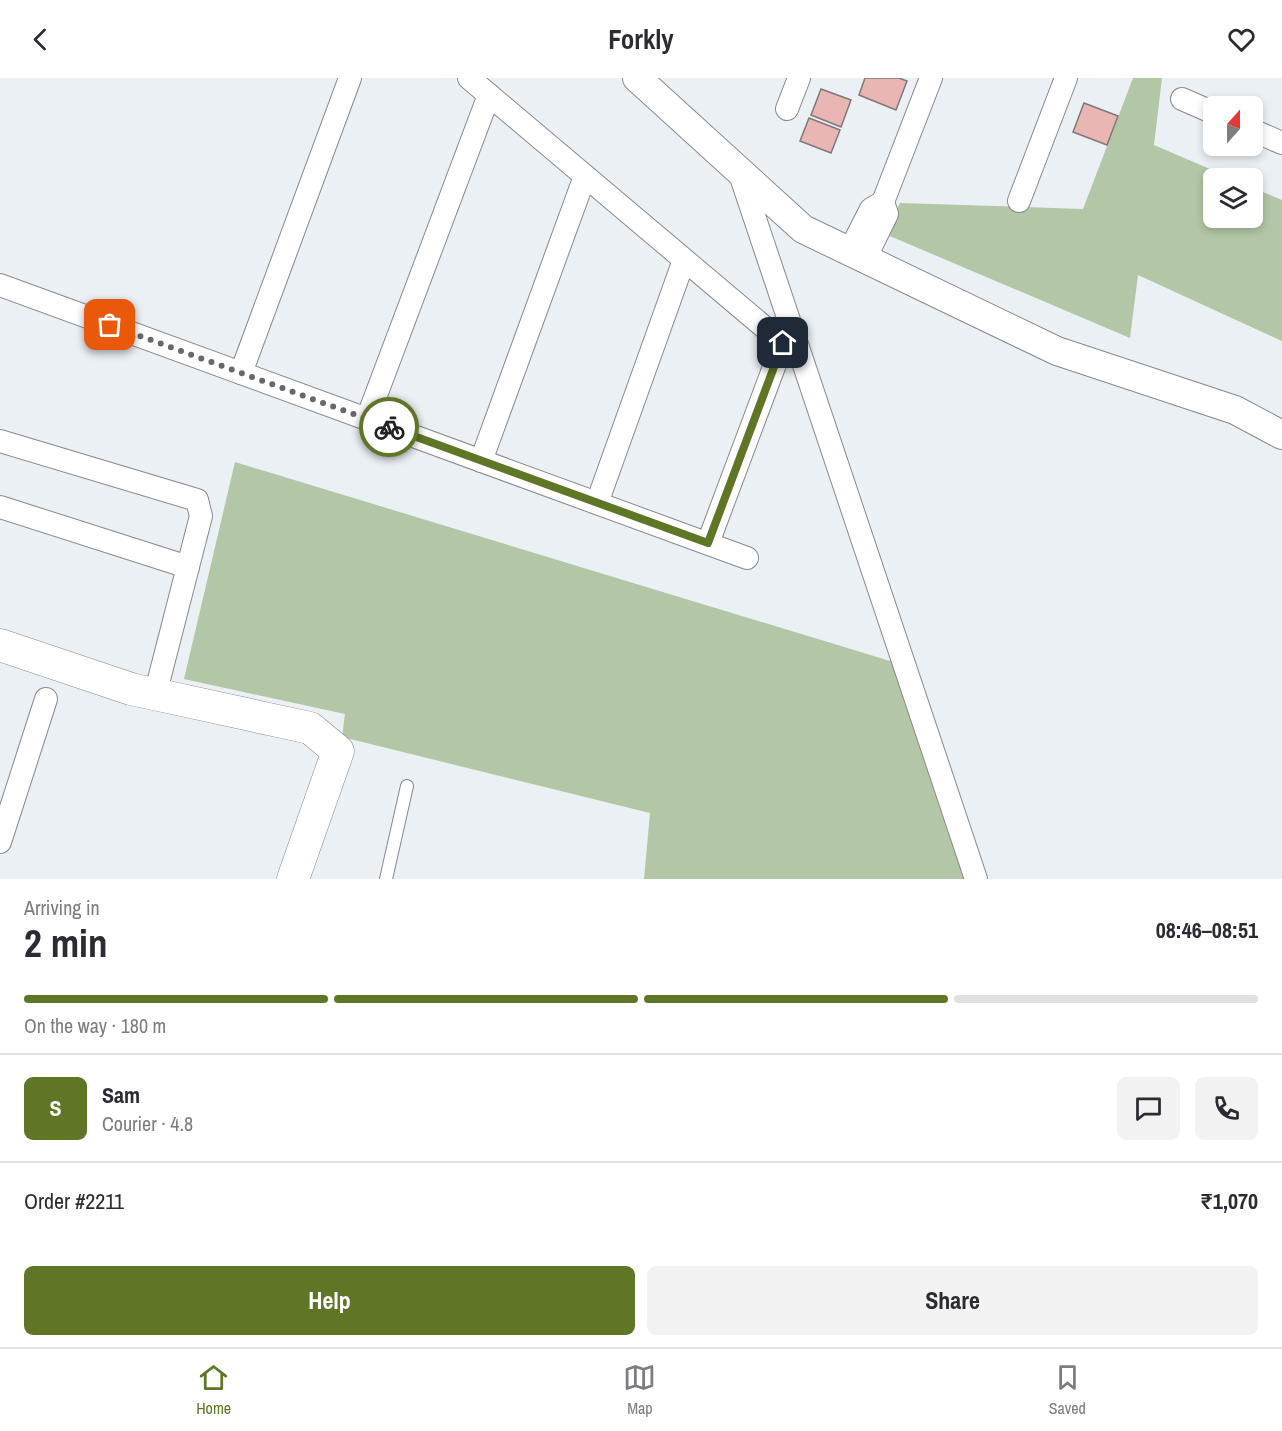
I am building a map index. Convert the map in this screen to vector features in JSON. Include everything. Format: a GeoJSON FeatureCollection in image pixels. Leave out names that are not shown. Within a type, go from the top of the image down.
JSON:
{"type":"FeatureCollection","features":[{"type":"Feature","properties":{"kind":"main road"},"geometry":{"type":"LineString","coordinates":[[0,645],[131,689],[310,728],[338,751],[293,879]]}},
{"type":"Feature","properties":{"kind":"street"},"geometry":{"type":"LineString","coordinates":[[241,373],[350,78]]}},
{"type":"Feature","properties":{"kind":"street"},"geometry":{"type":"LineString","coordinates":[[469,78],[783,343],[708,543]]}},
{"type":"Feature","properties":{"kind":"street"},"geometry":{"type":"LineString","coordinates":[[637,78],[803,229],[1057,351],[1234,410],[1282,435]]}},
{"type":"Feature","properties":{"kind":"street"},"geometry":{"type":"LineString","coordinates":[[786,110],[799,78]]}},
{"type":"Feature","properties":{"kind":"street"},"geometry":{"type":"LineString","coordinates":[[857,255],[871,209],[883,202],[931,78]]}},
{"type":"Feature","properties":{"kind":"street"},"geometry":{"type":"LineString","coordinates":[[1019,201],[1066,78]]}},
{"type":"Feature","properties":{"kind":"street"},"geometry":{"type":"LineString","coordinates":[[367,419],[489,95]]}},
{"type":"Feature","properties":{"kind":"street"},"geometry":{"type":"LineString","coordinates":[[1182,99],[1203,108]]}},
{"type":"Feature","properties":{"kind":"street"},"geometry":{"type":"LineString","coordinates":[[1263,134],[1282,142]]}},
{"type":"Feature","properties":{"kind":"street"},"geometry":{"type":"LineString","coordinates":[[740,171],[976,879]]}},
{"type":"Feature","properties":{"kind":"street"},"geometry":{"type":"LineString","coordinates":[[481,460],[585,176]]}},
{"type":"Feature","properties":{"kind":"street"},"geometry":{"type":"LineString","coordinates":[[597,503],[684,260]]}},
{"type":"Feature","properties":{"kind":"street"},"geometry":{"type":"LineString","coordinates":[[0,285],[747,558]]}},
{"type":"Feature","properties":{"kind":"street"},"geometry":{"type":"LineString","coordinates":[[0,441],[197,500],[201,516],[155,695]]}},
{"type":"Feature","properties":{"kind":"street"},"geometry":{"type":"LineString","coordinates":[[0,507],[188,567]]}},
{"type":"Feature","properties":{"kind":"street"},"geometry":{"type":"LineString","coordinates":[[0,842],[46,699]]}},
{"type":"Feature","properties":{"kind":"lane"},"geometry":{"type":"LineString","coordinates":[[386,879],[407,786]]}},
{"type":"Feature","properties":{"kind":"green space"},"geometry":{"type":"Polygon","coordinates":[[[1133,78],[1162,78],[1154,145],[1208,168],[1203,168],[1203,228],[1263,228],[1263,192],[1282,200],[1282,341],[1138,275],[1130,338],[885,234],[900,203],[1083,209],[1133,78]]]}},
{"type":"Feature","properties":{"kind":"green space"},"geometry":{"type":"Polygon","coordinates":[[[235,462],[900,664],[968,879],[644,879],[650,813],[342,737],[345,714],[184,679],[235,462]]]}},
{"type":"Feature","properties":{"kind":"building"},"geometry":{"type":"Polygon","coordinates":[[[865,78],[899,78],[907,81],[896,110],[859,95],[865,78]]]}},
{"type":"Feature","properties":{"kind":"building"},"geometry":{"type":"Polygon","coordinates":[[[821,89],[851,100],[841,127],[811,115],[821,89]]]}},
{"type":"Feature","properties":{"kind":"building"},"geometry":{"type":"Polygon","coordinates":[[[1084,103],[1118,116],[1107,145],[1073,132],[1084,103]]]}},
{"type":"Feature","properties":{"kind":"building"},"geometry":{"type":"Polygon","coordinates":[[[809,118],[840,130],[831,153],[800,141],[809,118]]]}},
{"type":"Feature","properties":{"kind":"way so far"},"geometry":{"type":"LineString","coordinates":[[110,325],[389,427]]}},
{"type":"Feature","properties":{"kind":"route"},"geometry":{"type":"LineString","coordinates":[[389,427],[708,543],[783,343]]}}]}
